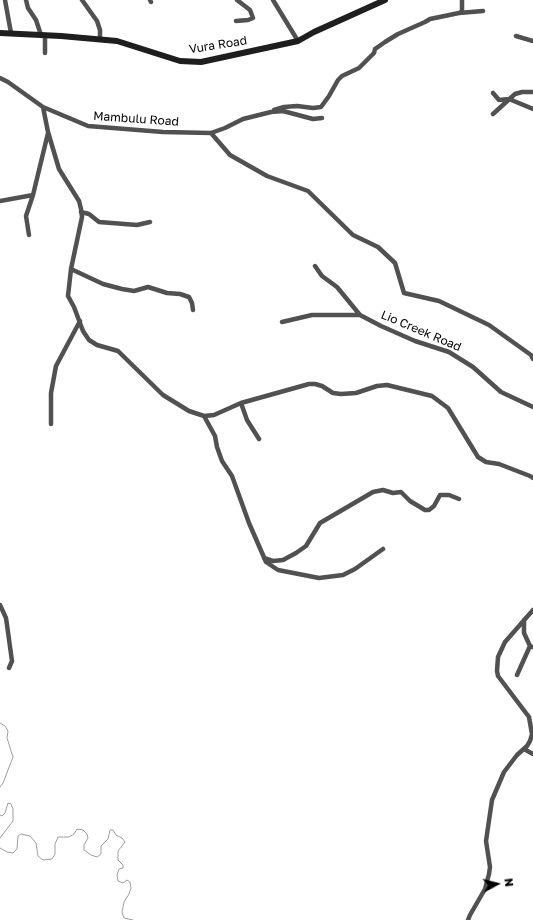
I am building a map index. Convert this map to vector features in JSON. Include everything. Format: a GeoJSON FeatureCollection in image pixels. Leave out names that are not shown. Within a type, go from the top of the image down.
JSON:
{"type":"FeatureCollection","features":[{"type":"Feature","properties":{"kind":"street"},"geometry":{"type":"LineString","coordinates":[[5,0],[11,34]]}},
{"type":"Feature","properties":{"kind":"street"},"geometry":{"type":"LineString","coordinates":[[26,0],[28,8],[43,35],[45,53]]}},
{"type":"Feature","properties":{"kind":"street"},"geometry":{"type":"LineString","coordinates":[[82,0],[97,21],[100,30],[100,39]]}},
{"type":"Feature","properties":{"kind":"street"},"geometry":{"type":"LineString","coordinates":[[236,20],[248,20],[253,18],[250,10],[237,0]]}},
{"type":"Feature","properties":{"kind":"street"},"geometry":{"type":"LineString","coordinates":[[273,0],[298,41]]}},
{"type":"Feature","properties":{"kind":"street","name":"Vura Road"},"geometry":{"type":"LineString","coordinates":[[0,33],[117,41],[180,62],[201,62],[298,41],[314,32],[385,0]]}},
{"type":"Feature","properties":{"kind":"street"},"geometry":{"type":"LineString","coordinates":[[459,13],[462,11],[462,0]]}},
{"type":"Feature","properties":{"kind":"street"},"geometry":{"type":"LineString","coordinates":[[271,112],[276,108],[284,107],[321,107],[338,80],[342,76],[359,68],[374,53],[375,49],[385,42],[430,19],[459,13],[483,11]]}},
{"type":"Feature","properties":{"kind":"street"},"geometry":{"type":"LineString","coordinates":[[516,36],[533,41]]}},
{"type":"Feature","properties":{"kind":"street","name":"Mambulu Road"},"geometry":{"type":"LineString","coordinates":[[0,78],[43,107],[88,126],[163,132],[211,133]]}},
{"type":"Feature","properties":{"kind":"street"},"geometry":{"type":"LineString","coordinates":[[493,114],[515,94],[522,92],[533,92]]}},
{"type":"Feature","properties":{"kind":"street"},"geometry":{"type":"LineString","coordinates":[[494,93],[498,100],[509,100],[533,109]]}},
{"type":"Feature","properties":{"kind":"street"},"geometry":{"type":"LineString","coordinates":[[43,107],[48,132],[59,169],[79,201],[82,217],[71,269],[68,296],[83,331],[89,340],[97,345],[118,351],[163,394],[189,411],[204,416],[214,415],[241,403],[309,384],[315,384],[333,393],[341,394],[356,393],[376,386],[387,385],[432,396],[448,408],[478,458],[486,462],[505,466],[533,478]]}},
{"type":"Feature","properties":{"kind":"street"},"geometry":{"type":"LineString","coordinates":[[322,118],[313,119],[283,111],[271,112],[243,119],[211,133],[230,155],[267,176],[308,191],[352,235],[378,247],[395,263],[404,293],[439,301],[489,325],[531,355],[533,359]]}},
{"type":"Feature","properties":{"kind":"street"},"geometry":{"type":"LineString","coordinates":[[29,235],[26,216],[33,196],[48,132]]}},
{"type":"Feature","properties":{"kind":"street"},"geometry":{"type":"LineString","coordinates":[[0,201],[33,196]]}},
{"type":"Feature","properties":{"kind":"street"},"geometry":{"type":"LineString","coordinates":[[81,212],[89,214],[99,222],[137,225],[150,222]]}},
{"type":"Feature","properties":{"kind":"street"},"geometry":{"type":"LineString","coordinates":[[315,266],[322,276],[337,287],[360,315]]}},
{"type":"Feature","properties":{"kind":"street"},"geometry":{"type":"LineString","coordinates":[[71,269],[103,284],[122,289],[134,291],[148,287],[167,293],[180,294],[189,297],[193,310]]}},
{"type":"Feature","properties":{"kind":"street"},"geometry":{"type":"LineString","coordinates":[[282,322],[312,315],[360,315]]}},
{"type":"Feature","properties":{"kind":"street","name":"Lio Creek Road"},"geometry":{"type":"LineString","coordinates":[[360,315],[380,326],[415,341],[449,352],[473,367],[501,392],[533,407]]}},
{"type":"Feature","properties":{"kind":"street"},"geometry":{"type":"LineString","coordinates":[[51,424],[51,393],[56,366],[80,321]]}},
{"type":"Feature","properties":{"kind":"street"},"geometry":{"type":"LineString","coordinates":[[241,403],[247,420],[259,439]]}},
{"type":"Feature","properties":{"kind":"street"},"geometry":{"type":"LineString","coordinates":[[204,416],[215,436],[222,461],[232,476],[249,523],[266,562],[278,570],[319,578],[343,575],[355,569],[383,549]]}},
{"type":"Feature","properties":{"kind":"street"},"geometry":{"type":"LineString","coordinates":[[264,558],[273,561],[282,560],[296,553],[306,546],[320,523],[373,492],[383,490],[393,493],[401,492],[410,501],[425,510],[430,510],[440,495],[449,495],[459,499]]}},
{"type":"Feature","properties":{"kind":"street"},"geometry":{"type":"LineString","coordinates":[[0,605],[8,625],[12,661],[9,668]]}},
{"type":"Feature","properties":{"kind":"street"},"geometry":{"type":"LineString","coordinates":[[468,920],[485,889],[489,874],[490,867],[486,841],[492,800],[504,772],[530,741],[532,734],[529,718],[498,676],[498,657],[505,642],[533,610]]}},
{"type":"Feature","properties":{"kind":"street"},"geometry":{"type":"LineString","coordinates":[[517,675],[531,646],[524,633],[524,620]]}},
{"type":"Feature","properties":{"kind":"street"},"geometry":{"type":"LineString","coordinates":[[524,749],[533,754]]}},
{"type":"Feature","properties":{"kind":"waterway"},"geometry":{"type":"LineString","coordinates":[[0,723],[5,726],[8,731],[7,738],[13,757],[0,787]]}},
{"type":"Feature","properties":{"kind":"waterway"},"geometry":{"type":"LineString","coordinates":[[0,815],[2,816],[5,813],[8,803],[11,804],[13,809],[13,821],[0,838]]}},
{"type":"Feature","properties":{"kind":"waterway"},"geometry":{"type":"LineString","coordinates":[[0,848],[7,852],[13,853],[17,849],[18,836],[21,834],[30,836],[36,843],[38,856],[43,860],[52,859],[55,854],[55,844],[58,837],[69,837],[74,834],[77,829],[83,830],[87,834],[88,838],[84,845],[84,850],[97,857],[101,854],[101,846],[108,839],[110,830],[113,830],[116,835],[122,838],[125,842],[118,851],[118,860],[123,865],[123,868],[119,869],[117,875],[118,881],[123,883],[127,880],[130,882],[131,888],[124,902],[122,912],[124,918],[133,920]]}}]}
